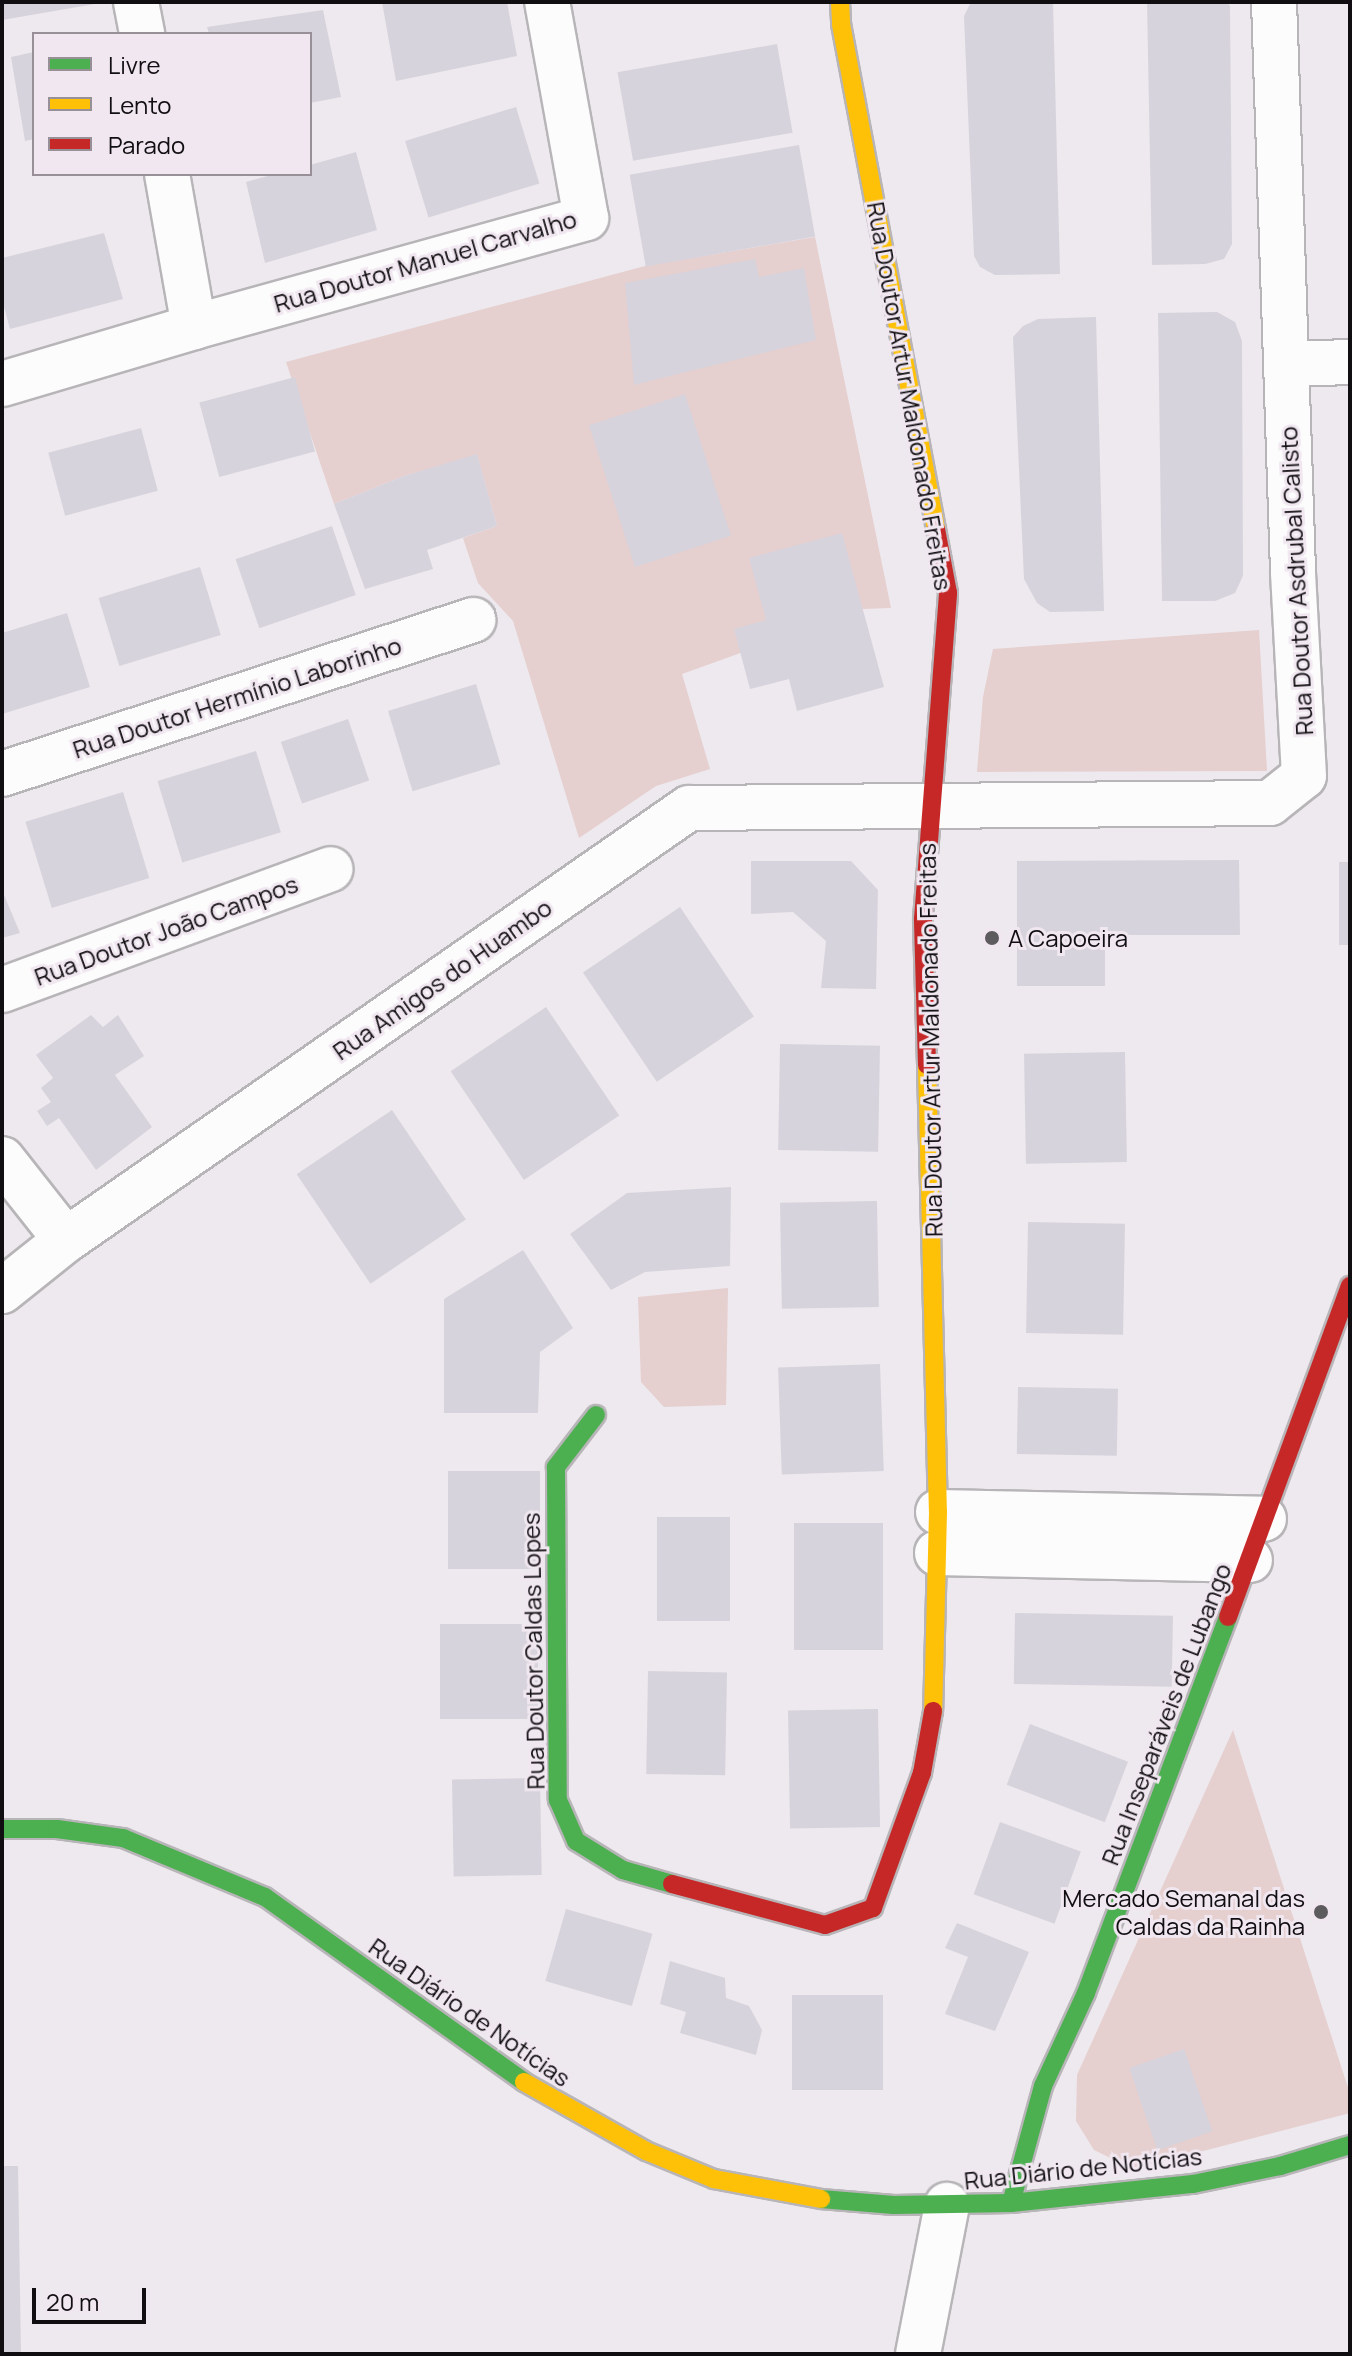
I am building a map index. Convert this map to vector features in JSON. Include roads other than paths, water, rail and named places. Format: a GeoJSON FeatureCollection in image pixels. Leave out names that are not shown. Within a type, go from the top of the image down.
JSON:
{"type":"FeatureCollection","features":[{"type":"Feature","properties":{"kind":"street"},"geometry":{"type":"LineString","coordinates":[[136,2],[142,32]]}},
{"type":"Feature","properties":{"kind":"street","name":"Rua Doutor Manuel Carvalho"},"geometry":{"type":"LineString","coordinates":[[194,327],[586,218],[547,2]]}},
{"type":"Feature","properties":{"kind":"street","name":"Rua Doutor Artur Maldonado Freitas"},"geometry":{"type":"LineString","coordinates":[[840,2],[841,24],[948,593],[929,807],[923,919],[938,1532]]}},
{"type":"Feature","properties":{"kind":"street","name":"Rua Doutor Asdrubal Calisto"},"geometry":{"type":"LineString","coordinates":[[929,807],[1270,803],[1304,776],[1274,2]]}},
{"type":"Feature","properties":{"kind":"street"},"geometry":{"type":"LineString","coordinates":[[2,384],[194,327],[167,176]]}},
{"type":"Feature","properties":{"kind":"street"},"geometry":{"type":"LineString","coordinates":[[1287,364],[1350,362]]}},
{"type":"Feature","properties":{"kind":"street","name":"Rua Doutor Hermínio Laborinho"},"geometry":{"type":"LineString","coordinates":[[2,774],[473,620]]}},
{"type":"Feature","properties":{"kind":"street","name":"Rua Amigos do Huambo"},"geometry":{"type":"LineString","coordinates":[[2,1291],[66,1240],[689,808],[929,807]]}},
{"type":"Feature","properties":{"kind":"street","name":"Rua Doutor João Campos"},"geometry":{"type":"LineString","coordinates":[[2,990],[330,869]]}},
{"type":"Feature","properties":{"kind":"street"},"geometry":{"type":"LineString","coordinates":[[2,1159],[66,1240]]}},
{"type":"Feature","properties":{"kind":"street","name":"Rua Inseparáveis de Lubango"},"geometry":{"type":"LineString","coordinates":[[1011,2203],[1043,2086],[1091,1980],[1350,1286]]}},
{"type":"Feature","properties":{"kind":"street","name":"Rua Doutor Caldas Lopes"},"geometry":{"type":"LineString","coordinates":[[596,1415],[556,1467],[558,1800],[576,1841],[623,1870],[773,1914],[825,1925],[873,1908],[922,1773],[933,1719],[938,1532]]}},
{"type":"Feature","properties":{"kind":"street"},"geometry":{"type":"LineString","coordinates":[[938,1532],[1264,1519]]}},
{"type":"Feature","properties":{"kind":"street"},"geometry":{"type":"LineString","coordinates":[[938,1532],[1250,1560]]}},
{"type":"Feature","properties":{"kind":"street","name":"Rua Diário de Notícias"},"geometry":{"type":"LineString","coordinates":[[2,1829],[57,1829],[123,1838],[265,1897],[487,2059],[563,2107],[646,2151],[700,2173],[786,2195],[841,2202],[1011,2203],[1193,2184],[1280,2166],[1350,2145]]}},
{"type":"Feature","properties":{"kind":"street"},"geometry":{"type":"LineString","coordinates":[[918,2354],[947,2205]]}},
{"type":"Feature","properties":{"kind":"place","name":"A Capoeira"},"geometry":{"type":"Point","coordinates":[992,938]}},
{"type":"Feature","properties":{"kind":"place","name":"Mercado Semanal das Caldas da Rainha"},"geometry":{"type":"Point","coordinates":[1321,1912]}}]}
